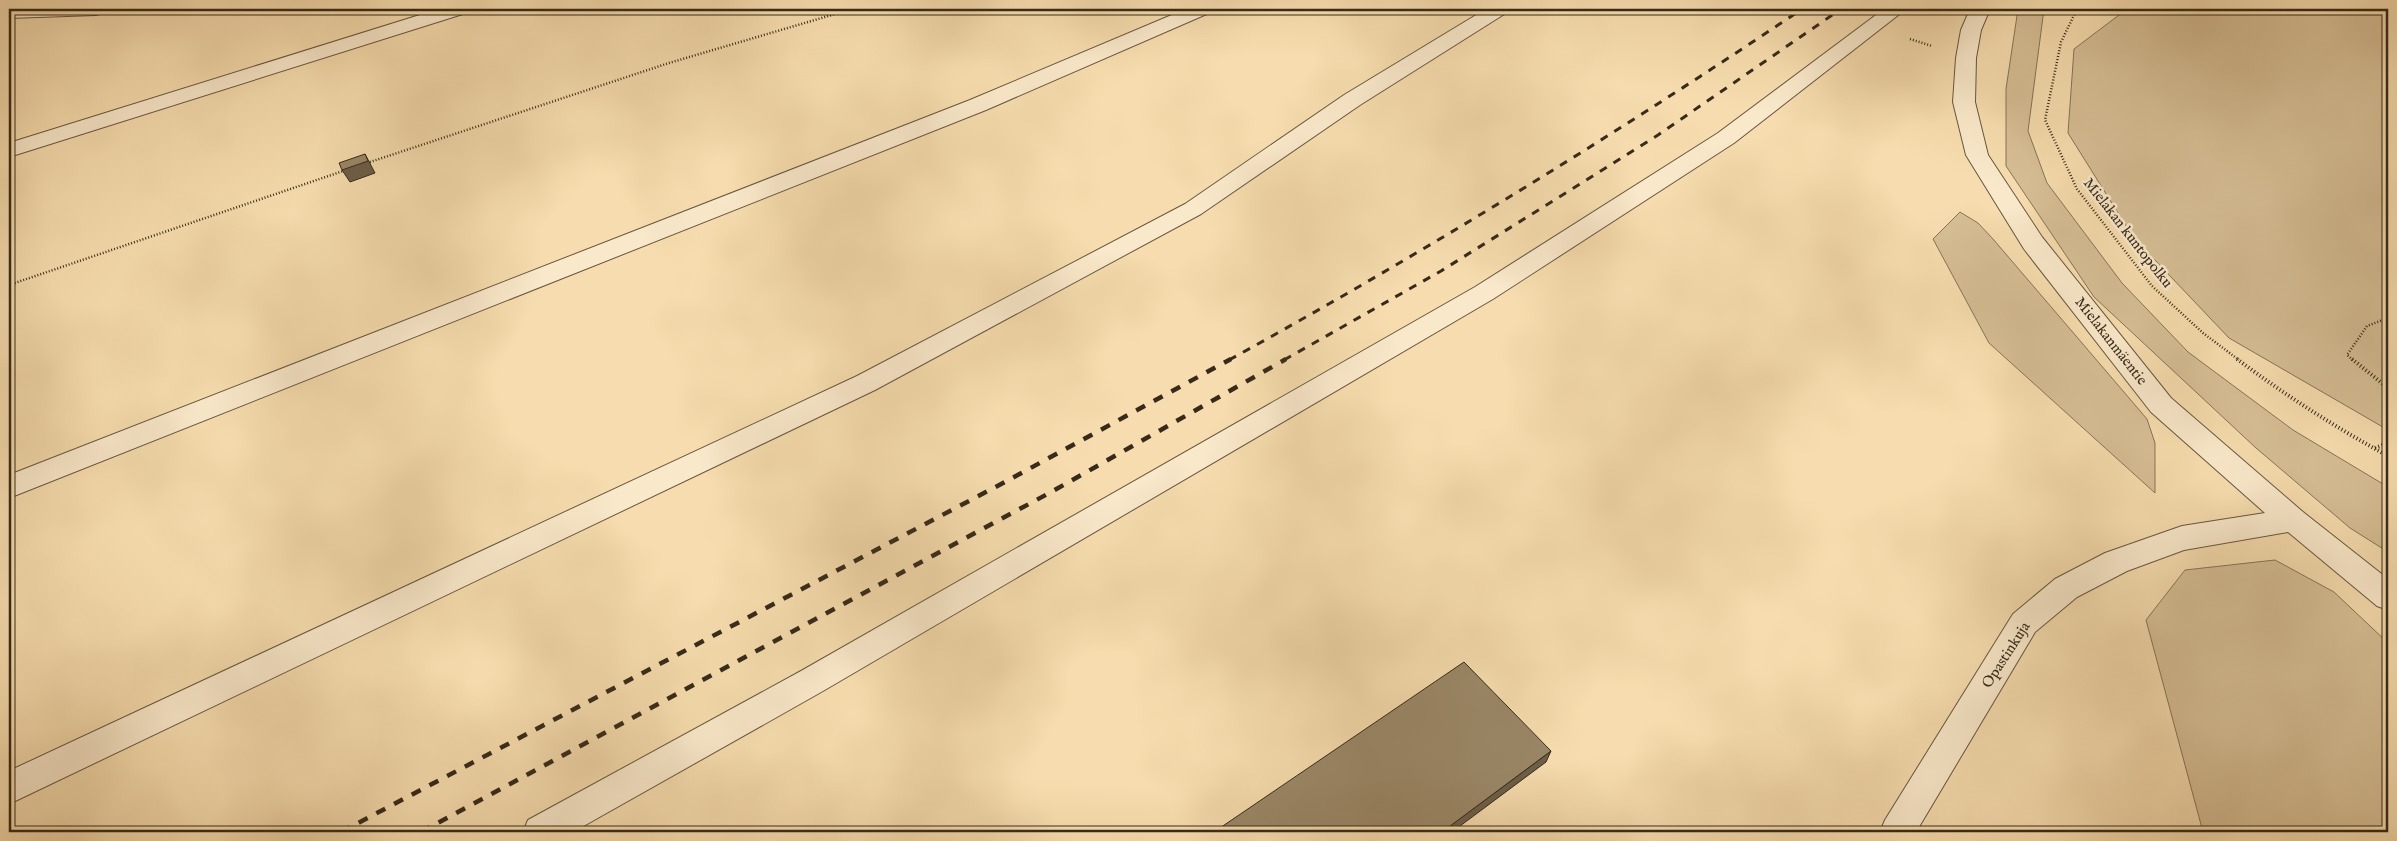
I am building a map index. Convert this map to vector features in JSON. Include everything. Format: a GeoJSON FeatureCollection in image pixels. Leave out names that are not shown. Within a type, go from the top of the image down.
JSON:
{"type":"FeatureCollection","features":[{"type":"Feature","properties":{"kind":"street"},"geometry":{"type":"LineString","coordinates":[[9,12],[96,9]]}},
{"type":"Feature","properties":{"kind":"street"},"geometry":{"type":"LineString","coordinates":[[9,150],[459,9]]}},
{"type":"Feature","properties":{"kind":"street"},"geometry":{"type":"LineString","coordinates":[[9,487],[978,105],[1202,9]]}},
{"type":"Feature","properties":{"kind":"street"},"geometry":{"type":"LineString","coordinates":[[9,788],[866,383],[1193,209],[1352,100],[1499,9]]}},
{"type":"Feature","properties":{"kind":"street"},"geometry":{"type":"LineString","coordinates":[[540,832],[812,681],[1484,293],[1726,138],[1896,9]]}},
{"type":"Feature","properties":{"kind":"street","name":"Mielakanmäentie"},"geometry":{"type":"LineString","coordinates":[[1980,9],[1971,30],[1966,58],[1964,102],[1977,155],[2033,243],[2161,405],[2292,520],[2388,597]]}},
{"type":"Feature","properties":{"kind":"street","name":"Opastinkuja"},"geometry":{"type":"LineString","coordinates":[[1897,832],[2024,623],[2066,588],[2116,562],[2182,538],[2292,520]]}},
{"type":"Feature","properties":{"kind":"path"},"geometry":{"type":"LineString","coordinates":[[364,164],[567,95],[752,36],[852,9]]}},
{"type":"Feature","properties":{"kind":"path","name":"Mielakan kuntopolku"},"geometry":{"type":"LineString","coordinates":[[2077,9],[2061,42],[2045,120],[2077,189],[2152,286],[2203,332],[2266,381],[2337,428],[2388,456]]}},
{"type":"Feature","properties":{"kind":"path"},"geometry":{"type":"LineString","coordinates":[[1865,33],[1912,39],[1966,58]]}},
{"type":"Feature","properties":{"kind":"path"},"geometry":{"type":"LineString","coordinates":[[9,285],[355,167]]}},
{"type":"Feature","properties":{"kind":"path"},"geometry":{"type":"LineString","coordinates":[[2388,318],[2367,326],[2347,355],[2388,388]]}},
{"type":"Feature","properties":{"kind":"path"},"geometry":{"type":"LineString","coordinates":[[2374,449],[2388,443]]}},
{"type":"Feature","properties":{"kind":"shaded area"},"geometry":{"type":"Polygon","coordinates":[[[2018,9],[2044,9],[2028,131],[2047,183],[2122,283],[2188,352],[2293,430],[2388,487],[2388,552],[2350,528],[2256,448],[2094,297],[2006,166],[2006,89],[2018,9]]]}},
{"type":"Feature","properties":{"kind":"shaded area"},"geometry":{"type":"Polygon","coordinates":[[[2127,9],[2388,9],[2388,430],[2229,338],[2133,237],[2068,133],[2074,49],[2127,9]]]}},
{"type":"Feature","properties":{"kind":"shaded area"},"geometry":{"type":"Polygon","coordinates":[[[1960,212],[1978,223],[1993,239],[2147,419],[2155,443],[2155,493],[1989,343],[1933,239],[1960,212]]]}},
{"type":"Feature","properties":{"kind":"shaded area"},"geometry":{"type":"Polygon","coordinates":[[[2275,560],[2334,592],[2388,643],[2388,832],[2203,832],[2146,620],[2185,570],[2275,560]]]}},
{"type":"Feature","properties":{"kind":"building"},"geometry":{"type":"Polygon","coordinates":[[[365,154],[368,161],[342,170],[339,163],[365,154]]]}},
{"type":"Feature","properties":{"kind":"building"},"geometry":{"type":"Polygon","coordinates":[[[1464,662],[1551,751],[1442,832],[1214,832],[1464,662]]]}},
{"type":"Feature","properties":{"kind":"railway"},"geometry":{"type":"LineString","coordinates":[[1229,360],[1375,277],[1591,147],[1802,9]]}},
{"type":"Feature","properties":{"kind":"railway"},"geometry":{"type":"LineString","coordinates":[[1284,360],[1441,271],[1658,135],[1841,9]]}},
{"type":"Feature","properties":{"kind":"railway"},"geometry":{"type":"LineString","coordinates":[[341,832],[1003,483],[1231,359]]}},
{"type":"Feature","properties":{"kind":"railway"},"geometry":{"type":"LineString","coordinates":[[421,832],[1053,491],[1286,359]]}}]}
